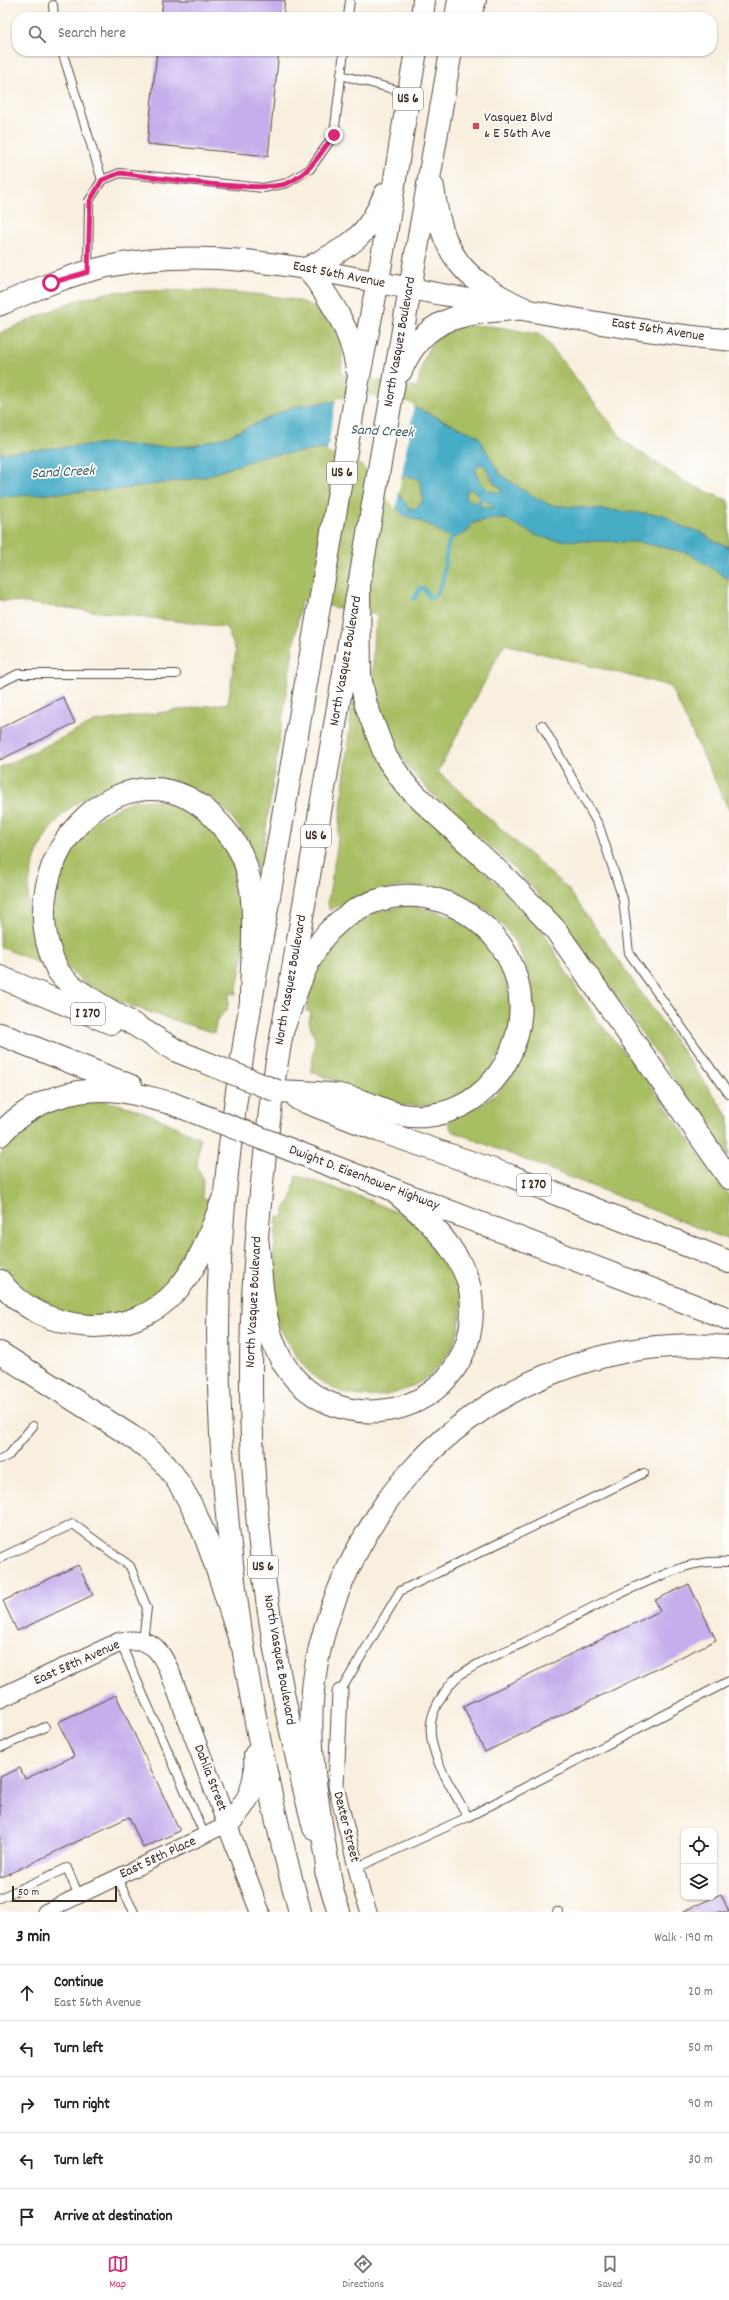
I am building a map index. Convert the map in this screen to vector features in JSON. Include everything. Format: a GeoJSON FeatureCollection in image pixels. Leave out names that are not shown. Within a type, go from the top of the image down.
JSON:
{"type":"FeatureCollection","features":[{"type":"Feature","properties":{"kind":"main road"},"geometry":{"type":"LineString","coordinates":[[423,12],[424,0]]}},
{"type":"Feature","properties":{"kind":"main road"},"geometry":{"type":"LineString","coordinates":[[457,12],[459,0]]}},
{"type":"Feature","properties":{"kind":"main road"},"geometry":{"type":"LineString","coordinates":[[471,12],[475,0]]}},
{"type":"Feature","properties":{"kind":"main road","name":"US 6"},"geometry":{"type":"LineString","coordinates":[[300,1912],[285,1858],[254,1718],[242,1643],[226,1503],[218,1329],[223,1199],[251,1003],[358,382],[378,282],[415,56]]}},
{"type":"Feature","properties":{"kind":"main road","name":"North Vasquez Boulevard"},"geometry":{"type":"LineString","coordinates":[[339,1912],[304,1792],[279,1671],[265,1585],[256,1495],[251,1389],[257,1238],[266,1142],[282,1032],[354,634],[359,584],[450,56]]}},
{"type":"Feature","properties":{"kind":"main road"},"geometry":{"type":"LineString","coordinates":[[444,91],[456,56]]}},
{"type":"Feature","properties":{"kind":"main road"},"geometry":{"type":"LineString","coordinates":[[358,382],[352,343],[344,323],[308,268],[348,247],[359,238],[368,227],[378,211],[387,190],[399,147]]}},
{"type":"Feature","properties":{"kind":"main road"},"geometry":{"type":"LineString","coordinates":[[431,168],[437,214],[442,235],[457,262],[486,289],[523,308]]}},
{"type":"Feature","properties":{"kind":"main road","name":"East 56th Avenue"},"geometry":{"type":"LineString","coordinates":[[0,305],[37,288],[88,272],[147,260],[191,257],[230,258],[308,268],[409,288],[675,334],[729,340]]}},
{"type":"Feature","properties":{"kind":"main road"},"geometry":{"type":"LineString","coordinates":[[391,394],[411,350],[420,339],[439,323],[471,313],[523,308]]}},
{"type":"Feature","properties":{"kind":"main road"},"geometry":{"type":"LineString","coordinates":[[354,634],[366,704],[386,757],[394,771],[424,803],[509,881],[556,929],[729,1178]]}},
{"type":"Feature","properties":{"kind":"main road"},"geometry":{"type":"LineString","coordinates":[[177,1051],[74,988],[57,971],[40,937],[34,901],[39,864],[52,840],[60,829],[88,807],[100,800],[134,791],[146,790],[169,792],[204,808],[229,834],[242,857],[252,891],[251,1003]]}},
{"type":"Feature","properties":{"kind":"main road"},"geometry":{"type":"LineString","coordinates":[[282,1032],[308,968],[322,940],[329,932],[353,913],[368,904],[393,897],[420,897],[445,903],[460,909],[480,921],[490,931],[504,950],[514,972],[520,1002],[520,1015],[515,1041],[510,1055],[496,1078],[482,1093],[468,1102],[429,1116],[406,1118],[339,1105]]}},
{"type":"Feature","properties":{"kind":"main road","name":"I 270"},"geometry":{"type":"LineString","coordinates":[[0,977],[277,1091],[339,1105],[380,1131],[510,1176],[729,1262]]}},
{"type":"Feature","properties":{"kind":"main road","name":"Dwight D. Eisenhower Highway"},"geometry":{"type":"LineString","coordinates":[[0,1034],[171,1103],[729,1319]]}},
{"type":"Feature","properties":{"kind":"main road"},"geometry":{"type":"LineString","coordinates":[[0,1135],[13,1121],[34,1106],[72,1093],[88,1091],[121,1092],[171,1103]]}},
{"type":"Feature","properties":{"kind":"main road"},"geometry":{"type":"LineString","coordinates":[[257,1238],[267,1322],[273,1342],[281,1360],[300,1385],[313,1395],[348,1410],[367,1412],[386,1411],[410,1404],[432,1392],[450,1374],[463,1353],[469,1334],[472,1315],[471,1292],[464,1270],[436,1229],[421,1213],[391,1189]]}},
{"type":"Feature","properties":{"kind":"main road"},"geometry":{"type":"LineString","coordinates":[[0,1281],[26,1305],[48,1318],[70,1324],[109,1325],[137,1318],[166,1301],[185,1281],[203,1250],[223,1199]]}},
{"type":"Feature","properties":{"kind":"main road"},"geometry":{"type":"LineString","coordinates":[[332,1888],[316,1790],[312,1742],[312,1701],[317,1665],[335,1598],[350,1565],[385,1504],[406,1476],[439,1442],[469,1418],[502,1397],[550,1373],[580,1362],[646,1348],[678,1345],[729,1347]]}},
{"type":"Feature","properties":{"kind":"main road"},"geometry":{"type":"LineString","coordinates":[[0,1353],[146,1446],[171,1472],[182,1489],[200,1527],[242,1643]]}},
{"type":"Feature","properties":{"kind":"main road"},"geometry":{"type":"LineString","coordinates":[[228,1824],[242,1809],[253,1786],[256,1761],[254,1718]]}},
{"type":"Feature","properties":{"kind":"street","name":"East 58th Avenue"},"geometry":{"type":"LineString","coordinates":[[0,1698],[120,1642],[134,1640],[149,1644]]}},
{"type":"Feature","properties":{"kind":"street","name":"Dahlia Street"},"geometry":{"type":"LineString","coordinates":[[149,1644],[163,1657],[171,1675],[260,1912]]}},
{"type":"Feature","properties":{"kind":"street","name":"Dexter Street"},"geometry":{"type":"LineString","coordinates":[[340,1692],[336,1786],[356,1868],[369,1912]]}},
{"type":"Feature","properties":{"kind":"street","name":"East 58th Place"},"geometry":{"type":"LineString","coordinates":[[45,1912],[228,1824]]}},
{"type":"Feature","properties":{"kind":"lane"},"geometry":{"type":"LineString","coordinates":[[349,12],[350,0]]}},
{"type":"Feature","properties":{"kind":"lane"},"geometry":{"type":"LineString","coordinates":[[53,5],[54,12]]}},
{"type":"Feature","properties":{"kind":"lane"},"geometry":{"type":"LineString","coordinates":[[64,56],[102,180]]}},
{"type":"Feature","properties":{"kind":"lane"},"geometry":{"type":"LineString","coordinates":[[88,272],[90,201],[102,180],[120,173],[263,188],[287,184],[310,169],[334,135],[343,56]]}},
{"type":"Feature","properties":{"kind":"lane"},"geometry":{"type":"LineString","coordinates":[[341,75],[409,94]]}},
{"type":"Feature","properties":{"kind":"lane"},"geometry":{"type":"LineString","coordinates":[[0,683],[18,674],[176,674]]}},
{"type":"Feature","properties":{"kind":"lane"},"geometry":{"type":"LineString","coordinates":[[542,725],[599,826],[623,899],[629,953],[729,1094]]}},
{"type":"Feature","properties":{"kind":"lane"},"geometry":{"type":"LineString","coordinates":[[0,1460],[9,1455],[33,1426]]}},
{"type":"Feature","properties":{"kind":"lane"},"geometry":{"type":"LineString","coordinates":[[340,1692],[400,1591],[644,1473]]}},
{"type":"Feature","properties":{"kind":"lane"},"geometry":{"type":"LineString","coordinates":[[0,1558],[73,1524],[130,1566],[147,1608],[149,1644]]}},
{"type":"Feature","properties":{"kind":"lane"},"geometry":{"type":"LineString","coordinates":[[468,1817],[441,1769],[434,1749],[431,1723],[439,1701],[454,1680],[483,1662],[640,1585],[686,1567],[710,1561],[729,1562]]}},
{"type":"Feature","properties":{"kind":"lane"},"geometry":{"type":"LineString","coordinates":[[120,1642],[205,1836]]}},
{"type":"Feature","properties":{"kind":"lane"},"geometry":{"type":"LineString","coordinates":[[356,1868],[468,1817],[729,1681]]}},
{"type":"Feature","properties":{"kind":"lane"},"geometry":{"type":"LineString","coordinates":[[0,1748],[45,1727]]}},
{"type":"Feature","properties":{"kind":"lane"},"geometry":{"type":"LineString","coordinates":[[0,1898],[67,1868],[79,1896]]}},
{"type":"Feature","properties":{"kind":"lane"},"geometry":{"type":"LineString","coordinates":[[117,1878],[134,1912]]}},
{"type":"Feature","properties":{"kind":"green space"},"geometry":{"type":"Polygon","coordinates":[[[192,290],[236,292],[281,297],[312,306],[324,314],[333,324],[339,337],[342,353],[341,374],[417,387],[426,354],[435,340],[448,332],[462,327],[478,326],[512,329],[542,335],[625,442],[685,482],[729,501],[729,547],[712,540],[701,532],[680,526],[664,515],[550,505],[522,490],[499,473],[478,436],[428,413],[292,407],[229,436],[194,446],[150,447],[111,443],[0,453],[0,333],[74,301],[111,292],[192,290]]]}},
{"type":"Feature","properties":{"kind":"green space"},"geometry":{"type":"Polygon","coordinates":[[[324,448],[363,463],[403,515],[430,525],[444,535],[467,532],[472,524],[488,519],[506,519],[553,540],[638,542],[689,553],[729,579],[729,810],[670,686],[504,644],[438,772],[568,889],[729,1117],[729,1157],[563,921],[517,871],[427,789],[408,767],[397,750],[381,712],[373,684],[373,646],[377,615],[301,601],[259,875],[249,846],[240,828],[220,805],[204,794],[187,787],[159,782],[114,786],[84,798],[61,817],[44,840],[32,867],[28,898],[30,930],[40,963],[0,947],[0,768],[94,722],[228,703],[236,651],[226,627],[0,600],[0,497],[122,489],[204,477],[264,456],[324,448]]]}},
{"type":"Feature","properties":{"kind":"green space"},"geometry":{"type":"Polygon","coordinates":[[[482,463],[488,469],[492,480],[501,489],[501,493],[489,491],[478,479],[475,468],[482,463]]]}},
{"type":"Feature","properties":{"kind":"green space"},"geometry":{"type":"Polygon","coordinates":[[[406,476],[417,478],[421,484],[423,500],[417,509],[409,508],[398,492],[399,479],[406,476]]]}},
{"type":"Feature","properties":{"kind":"green space"},"geometry":{"type":"Polygon","coordinates":[[[472,489],[494,508],[483,507],[466,498],[467,491],[472,489]]]}},
{"type":"Feature","properties":{"kind":"green space"},"geometry":{"type":"Polygon","coordinates":[[[359,702],[467,854],[542,929],[569,977],[598,1021],[641,1072],[729,1196],[729,1240],[452,1131],[447,1121],[476,1108],[495,1095],[501,1089],[521,1059],[531,1026],[532,993],[524,961],[508,932],[485,909],[455,893],[419,886],[407,886],[372,894],[329,910],[328,902],[337,847],[352,705],[359,702]]]}},
{"type":"Feature","properties":{"kind":"green space"},"geometry":{"type":"Polygon","coordinates":[[[153,800],[171,804],[196,813],[237,856],[248,929],[236,994],[230,993],[227,1010],[217,1020],[214,1033],[133,1006],[92,987],[76,976],[64,963],[55,947],[44,921],[68,835],[131,801],[153,800]]]}},
{"type":"Feature","properties":{"kind":"green space"},"geometry":{"type":"Polygon","coordinates":[[[409,905],[462,918],[504,963],[514,1024],[489,1074],[462,1095],[434,1106],[394,1105],[311,1071],[315,1039],[309,1022],[311,1012],[306,1011],[315,969],[325,951],[337,937],[368,914],[409,905]]]}},
{"type":"Feature","properties":{"kind":"green space"},"geometry":{"type":"Polygon","coordinates":[[[95,1100],[123,1105],[162,1120],[200,1138],[197,1166],[203,1179],[202,1198],[208,1199],[204,1236],[163,1294],[122,1316],[71,1317],[29,1297],[14,1282],[0,1264],[0,1156],[12,1136],[23,1125],[56,1107],[95,1100]]]}},
{"type":"Feature","properties":{"kind":"green space"},"geometry":{"type":"Polygon","coordinates":[[[296,1175],[359,1196],[404,1216],[429,1235],[443,1252],[461,1289],[461,1312],[454,1342],[439,1366],[418,1383],[392,1394],[365,1396],[338,1390],[314,1376],[294,1352],[278,1323],[274,1311],[272,1272],[277,1217],[284,1217],[284,1209],[292,1198],[296,1175]]]}},
{"type":"Feature","properties":{"kind":"water","name":"Sand Creek"},"geometry":{"type":"Polygon","coordinates":[[[366,397],[414,407],[478,436],[499,473],[522,490],[550,505],[664,515],[680,526],[701,532],[712,540],[729,547],[729,579],[688,553],[638,542],[553,540],[535,535],[506,519],[488,519],[472,523],[467,532],[455,538],[444,535],[430,525],[403,515],[363,463],[324,449],[264,456],[204,477],[122,489],[0,497],[0,453],[111,443],[150,447],[194,446],[229,436],[292,407],[366,397]],[[482,464],[475,468],[478,479],[489,491],[501,493],[501,489],[497,486],[482,464]],[[406,476],[399,479],[398,492],[409,508],[417,509],[423,500],[421,484],[417,478],[406,476]],[[472,489],[467,491],[466,498],[483,507],[494,508],[472,489]]]}},
{"type":"Feature","properties":{"kind":"pier"},"geometry":{"type":"Polygon","coordinates":[[[366,395],[400,400],[414,405],[396,509],[362,465],[327,452],[336,399],[366,395]]]}},
{"type":"Feature","properties":{"kind":"building"},"geometry":{"type":"Polygon","coordinates":[[[163,0],[285,0],[284,12],[162,12],[163,0]]]}},
{"type":"Feature","properties":{"kind":"building"},"geometry":{"type":"Polygon","coordinates":[[[156,56],[278,56],[268,156],[147,144],[156,56]]]}},
{"type":"Feature","properties":{"kind":"building"},"geometry":{"type":"Polygon","coordinates":[[[63,697],[75,723],[0,760],[0,728],[63,697]]]}},
{"type":"Feature","properties":{"kind":"building"},"geometry":{"type":"Polygon","coordinates":[[[78,1565],[93,1595],[17,1631],[3,1601],[78,1565]]]}},
{"type":"Feature","properties":{"kind":"building"},"geometry":{"type":"Polygon","coordinates":[[[689,1584],[716,1640],[485,1752],[463,1706],[660,1611],[655,1600],[689,1584]]]}},
{"type":"Feature","properties":{"kind":"building"},"geometry":{"type":"Polygon","coordinates":[[[116,1695],[180,1831],[143,1848],[129,1817],[0,1878],[0,1777],[20,1768],[25,1779],[74,1756],[58,1722],[116,1695]]]}},
{"type":"Feature","properties":{"kind":"building"},"geometry":{"type":"Polygon","coordinates":[[[721,1894],[729,1912],[682,1912],[708,1900],[717,1900],[717,1896],[721,1894]]]}},
{"type":"Feature","properties":{"kind":"waterway"},"geometry":{"type":"LineString","coordinates":[[474,509],[484,495]]}},
{"type":"Feature","properties":{"kind":"waterway"},"geometry":{"type":"LineString","coordinates":[[414,599],[420,588],[424,588],[429,597],[433,597],[438,590],[442,583],[444,574],[447,548],[454,533]]}},
{"type":"Feature","properties":{"kind":"place","name":"Vasquez Blvd & E 56th Ave"},"geometry":{"type":"Point","coordinates":[476,126]}},
{"type":"Feature","properties":{"kind":"route"},"geometry":{"type":"LineString","coordinates":[[51,283],[88,272],[90,201],[102,180],[120,173],[263,188],[287,184],[310,169],[334,135]]}}]}
